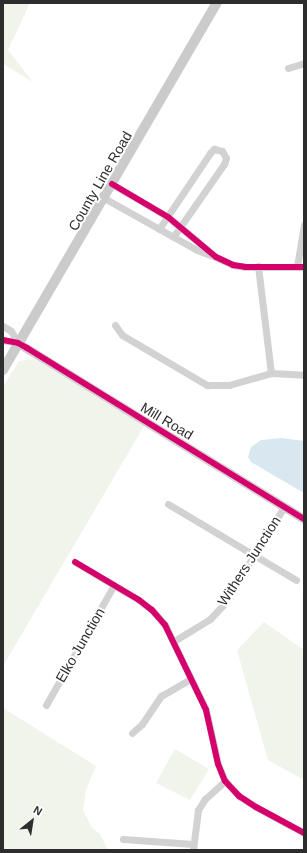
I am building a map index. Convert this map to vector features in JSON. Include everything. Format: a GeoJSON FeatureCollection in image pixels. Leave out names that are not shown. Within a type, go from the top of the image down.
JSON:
{"type":"FeatureCollection","features":[{"type":"Feature","properties":{"kind":"main road","name":"County Line Road"},"geometry":{"type":"LineString","coordinates":[[3,370],[217,3]]}},
{"type":"Feature","properties":{"kind":"street"},"geometry":{"type":"LineString","coordinates":[[288,68],[304,63]]}},
{"type":"Feature","properties":{"kind":"street"},"geometry":{"type":"LineString","coordinates":[[159,229],[210,153],[214,149],[222,150],[226,158],[224,164],[173,237]]}},
{"type":"Feature","properties":{"kind":"street"},"geometry":{"type":"LineString","coordinates":[[112,184],[168,217],[216,257]]}},
{"type":"Feature","properties":{"kind":"street"},"geometry":{"type":"LineString","coordinates":[[104,198],[197,250],[233,265],[301,266],[304,225]]}},
{"type":"Feature","properties":{"kind":"street"},"geometry":{"type":"LineString","coordinates":[[258,266],[271,373]]}},
{"type":"Feature","properties":{"kind":"street"},"geometry":{"type":"LineString","coordinates":[[115,325],[122,335],[207,385],[229,385],[271,373],[304,375]]}},
{"type":"Feature","properties":{"kind":"street"},"geometry":{"type":"LineString","coordinates":[[3,326],[10,331],[18,343]]}},
{"type":"Feature","properties":{"kind":"street"},"geometry":{"type":"LineString","coordinates":[[3,340],[18,343]]}},
{"type":"Feature","properties":{"kind":"street","name":"Mill Road"},"geometry":{"type":"LineString","coordinates":[[18,343],[304,519]]}},
{"type":"Feature","properties":{"kind":"street"},"geometry":{"type":"LineString","coordinates":[[168,504],[296,580]]}},
{"type":"Feature","properties":{"kind":"street","name":"Withers Junction"},"geometry":{"type":"LineString","coordinates":[[174,641],[210,619],[224,605],[284,507]]}},
{"type":"Feature","properties":{"kind":"street"},"geometry":{"type":"LineString","coordinates":[[75,562],[152,610],[165,625],[206,710],[218,764],[225,781],[239,796],[304,833]]}},
{"type":"Feature","properties":{"kind":"street","name":"Elko Junction"},"geometry":{"type":"LineString","coordinates":[[46,705],[114,585]]}},
{"type":"Feature","properties":{"kind":"street"},"geometry":{"type":"LineString","coordinates":[[132,733],[142,724],[161,696],[190,679]]}},
{"type":"Feature","properties":{"kind":"street"},"geometry":{"type":"LineString","coordinates":[[123,839],[193,847],[198,810],[204,799],[225,781]]}},
{"type":"Feature","properties":{"kind":"shaded area"},"geometry":{"type":"Polygon","coordinates":[[[3,3],[30,3],[8,50],[33,82],[3,64],[3,3]]]}},
{"type":"Feature","properties":{"kind":"shaded area"},"geometry":{"type":"Polygon","coordinates":[[[34,359],[144,426],[3,666],[3,387],[19,361],[34,359]]]}},
{"type":"Feature","properties":{"kind":"shaded area"},"geometry":{"type":"Polygon","coordinates":[[[282,438],[304,441],[304,493],[251,462],[248,457],[251,447],[261,440],[282,438]]]}},
{"type":"Feature","properties":{"kind":"shaded area"},"geometry":{"type":"Polygon","coordinates":[[[264,622],[304,650],[304,780],[268,760],[237,650],[264,622]]]}},
{"type":"Feature","properties":{"kind":"shaded area"},"geometry":{"type":"Polygon","coordinates":[[[3,708],[96,766],[86,790],[83,810],[92,828],[100,834],[108,850],[3,850],[3,708]]]}},
{"type":"Feature","properties":{"kind":"shaded area"},"geometry":{"type":"Polygon","coordinates":[[[175,749],[209,769],[190,800],[156,783],[175,749]]]}},
{"type":"Feature","properties":{"kind":"cycle path"},"geometry":{"type":"LineString","coordinates":[[112,184],[168,217],[216,257],[233,265],[246,267],[304,267]]}},
{"type":"Feature","properties":{"kind":"cycle path"},"geometry":{"type":"LineString","coordinates":[[3,340],[18,343],[27,348],[304,519]]}},
{"type":"Feature","properties":{"kind":"cycle path"},"geometry":{"type":"LineString","coordinates":[[75,562],[139,600],[152,610],[165,625],[206,710],[218,764],[225,781],[239,796],[304,833]]}}]}
